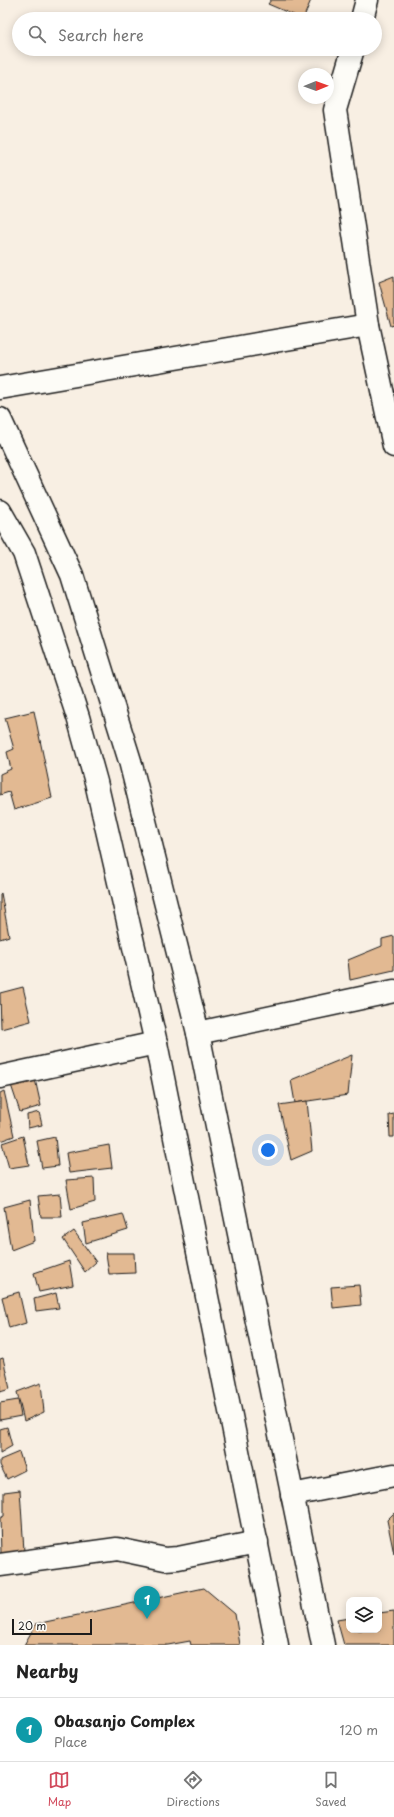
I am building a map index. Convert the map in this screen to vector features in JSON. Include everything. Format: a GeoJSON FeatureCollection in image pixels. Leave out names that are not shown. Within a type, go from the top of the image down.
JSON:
{"type":"FeatureCollection","features":[{"type":"Feature","properties":{"kind":"street"},"geometry":{"type":"LineString","coordinates":[[364,12],[367,0]]}},
{"type":"Feature","properties":{"kind":"street"},"geometry":{"type":"LineString","coordinates":[[351,56],[335,110],[368,325],[394,446]]}},
{"type":"Feature","properties":{"kind":"street"},"geometry":{"type":"LineString","coordinates":[[0,388],[368,325]]}},
{"type":"Feature","properties":{"kind":"street"},"geometry":{"type":"LineString","coordinates":[[0,419],[72,575],[130,761],[198,1033],[322,1645]]}},
{"type":"Feature","properties":{"kind":"street"},"geometry":{"type":"LineString","coordinates":[[0,510],[24,554],[78,717],[96,782],[156,1043],[276,1645]]}},
{"type":"Feature","properties":{"kind":"street"},"geometry":{"type":"LineString","coordinates":[[198,1033],[394,991]]}},
{"type":"Feature","properties":{"kind":"street"},"geometry":{"type":"LineString","coordinates":[[0,1077],[156,1043]]}},
{"type":"Feature","properties":{"kind":"street"},"geometry":{"type":"LineString","coordinates":[[292,1495],[394,1475]]}},
{"type":"Feature","properties":{"kind":"street"},"geometry":{"type":"LineString","coordinates":[[0,1565],[117,1548],[165,1559],[178,1558],[256,1542]]}},
{"type":"Feature","properties":{"kind":"building"},"geometry":{"type":"Polygon","coordinates":[[[271,0],[311,0],[306,12],[287,12],[268,4],[271,0]]]}},
{"type":"Feature","properties":{"kind":"building"},"geometry":{"type":"Polygon","coordinates":[[[394,276],[394,325],[391,326],[379,282],[394,276]]]}},
{"type":"Feature","properties":{"kind":"building"},"geometry":{"type":"Polygon","coordinates":[[[34,711],[52,798],[14,810],[9,792],[0,795],[0,774],[11,769],[7,752],[14,749],[5,718],[34,711]]]}},
{"type":"Feature","properties":{"kind":"building"},"geometry":{"type":"Polygon","coordinates":[[[1,893],[9,936],[0,939],[0,894],[1,893]]]}},
{"type":"Feature","properties":{"kind":"building"},"geometry":{"type":"Polygon","coordinates":[[[394,936],[394,970],[350,980],[348,960],[382,946],[382,939],[394,936]]]}},
{"type":"Feature","properties":{"kind":"building"},"geometry":{"type":"Polygon","coordinates":[[[23,987],[31,1021],[1,1029],[0,993],[23,987]]]}},
{"type":"Feature","properties":{"kind":"building"},"geometry":{"type":"Polygon","coordinates":[[[352,1055],[348,1095],[295,1103],[291,1080],[352,1055]]]}},
{"type":"Feature","properties":{"kind":"building"},"geometry":{"type":"Polygon","coordinates":[[[35,1079],[41,1106],[20,1112],[11,1085],[35,1079]]]}},
{"type":"Feature","properties":{"kind":"building"},"geometry":{"type":"Polygon","coordinates":[[[4,1091],[14,1136],[0,1141],[0,1093],[4,1091]]]}},
{"type":"Feature","properties":{"kind":"building"},"geometry":{"type":"Polygon","coordinates":[[[307,1101],[312,1151],[291,1160],[279,1105],[307,1101]]]}},
{"type":"Feature","properties":{"kind":"building"},"geometry":{"type":"Polygon","coordinates":[[[39,1112],[42,1125],[28,1128],[27,1115],[39,1112]]]}},
{"type":"Feature","properties":{"kind":"building"},"geometry":{"type":"Polygon","coordinates":[[[394,1114],[394,1137],[390,1137],[389,1115],[394,1114]]]}},
{"type":"Feature","properties":{"kind":"building"},"geometry":{"type":"Polygon","coordinates":[[[23,1136],[29,1165],[9,1168],[2,1143],[23,1136]]]}},
{"type":"Feature","properties":{"kind":"building"},"geometry":{"type":"Polygon","coordinates":[[[55,1137],[58,1166],[42,1168],[37,1141],[55,1137]]]}},
{"type":"Feature","properties":{"kind":"building"},"geometry":{"type":"Polygon","coordinates":[[[109,1145],[112,1168],[69,1173],[66,1153],[109,1145]]]}},
{"type":"Feature","properties":{"kind":"building"},"geometry":{"type":"Polygon","coordinates":[[[94,1178],[95,1202],[71,1209],[66,1180],[94,1178]]]}},
{"type":"Feature","properties":{"kind":"building"},"geometry":{"type":"Polygon","coordinates":[[[60,1194],[62,1217],[41,1217],[38,1196],[60,1194]]]}},
{"type":"Feature","properties":{"kind":"building"},"geometry":{"type":"Polygon","coordinates":[[[30,1200],[34,1241],[11,1250],[4,1207],[30,1200]]]}},
{"type":"Feature","properties":{"kind":"building"},"geometry":{"type":"Polygon","coordinates":[[[123,1214],[128,1230],[86,1243],[83,1223],[123,1214]]]}},
{"type":"Feature","properties":{"kind":"building"},"geometry":{"type":"Polygon","coordinates":[[[74,1231],[96,1262],[85,1272],[63,1239],[74,1231]]]}},
{"type":"Feature","properties":{"kind":"building"},"geometry":{"type":"Polygon","coordinates":[[[106,1253],[134,1253],[135,1273],[109,1274],[106,1253]]]}},
{"type":"Feature","properties":{"kind":"building"},"geometry":{"type":"Polygon","coordinates":[[[69,1261],[73,1285],[39,1292],[34,1273],[69,1261]]]}},
{"type":"Feature","properties":{"kind":"building"},"geometry":{"type":"Polygon","coordinates":[[[359,1285],[361,1305],[333,1308],[331,1287],[359,1285]]]}},
{"type":"Feature","properties":{"kind":"building"},"geometry":{"type":"Polygon","coordinates":[[[19,1292],[26,1323],[9,1328],[2,1297],[19,1292]]]}},
{"type":"Feature","properties":{"kind":"building"},"geometry":{"type":"Polygon","coordinates":[[[56,1293],[59,1308],[36,1311],[34,1299],[56,1293]]]}},
{"type":"Feature","properties":{"kind":"building"},"geometry":{"type":"Polygon","coordinates":[[[3,1358],[10,1389],[0,1392],[0,1359],[3,1358]]]}},
{"type":"Feature","properties":{"kind":"building"},"geometry":{"type":"Polygon","coordinates":[[[41,1383],[44,1412],[24,1421],[17,1392],[41,1383]]]}},
{"type":"Feature","properties":{"kind":"building"},"geometry":{"type":"Polygon","coordinates":[[[18,1400],[21,1416],[0,1420],[0,1403],[18,1400]]]}},
{"type":"Feature","properties":{"kind":"building"},"geometry":{"type":"Polygon","coordinates":[[[7,1427],[12,1446],[0,1453],[0,1429],[7,1427]]]}},
{"type":"Feature","properties":{"kind":"building"},"geometry":{"type":"Polygon","coordinates":[[[19,1452],[25,1470],[7,1479],[0,1465],[0,1460],[19,1452]]]}},
{"type":"Feature","properties":{"kind":"building"},"geometry":{"type":"Polygon","coordinates":[[[20,1490],[24,1551],[1,1554],[0,1518],[4,1516],[4,1492],[20,1490]]]}},
{"type":"Feature","properties":{"kind":"building"},"geometry":{"type":"Polygon","coordinates":[[[394,1513],[394,1554],[387,1520],[394,1513]]]}},
{"type":"Feature","properties":{"kind":"building"},"geometry":{"type":"Polygon","coordinates":[[[204,1588],[235,1614],[240,1645],[191,1645],[190,1641],[168,1645],[24,1645],[36,1624],[204,1588]]]}},
{"type":"Feature","properties":{"kind":"building"},"geometry":{"type":"Polygon","coordinates":[[[394,1611],[394,1645],[344,1645],[337,1620],[346,1618],[346,1633],[382,1633],[382,1613],[394,1611]]]}},
{"type":"Feature","properties":{"kind":"place","name":"Obasanjo Complex"},"geometry":{"type":"Point","coordinates":[147,1619]}}]}
